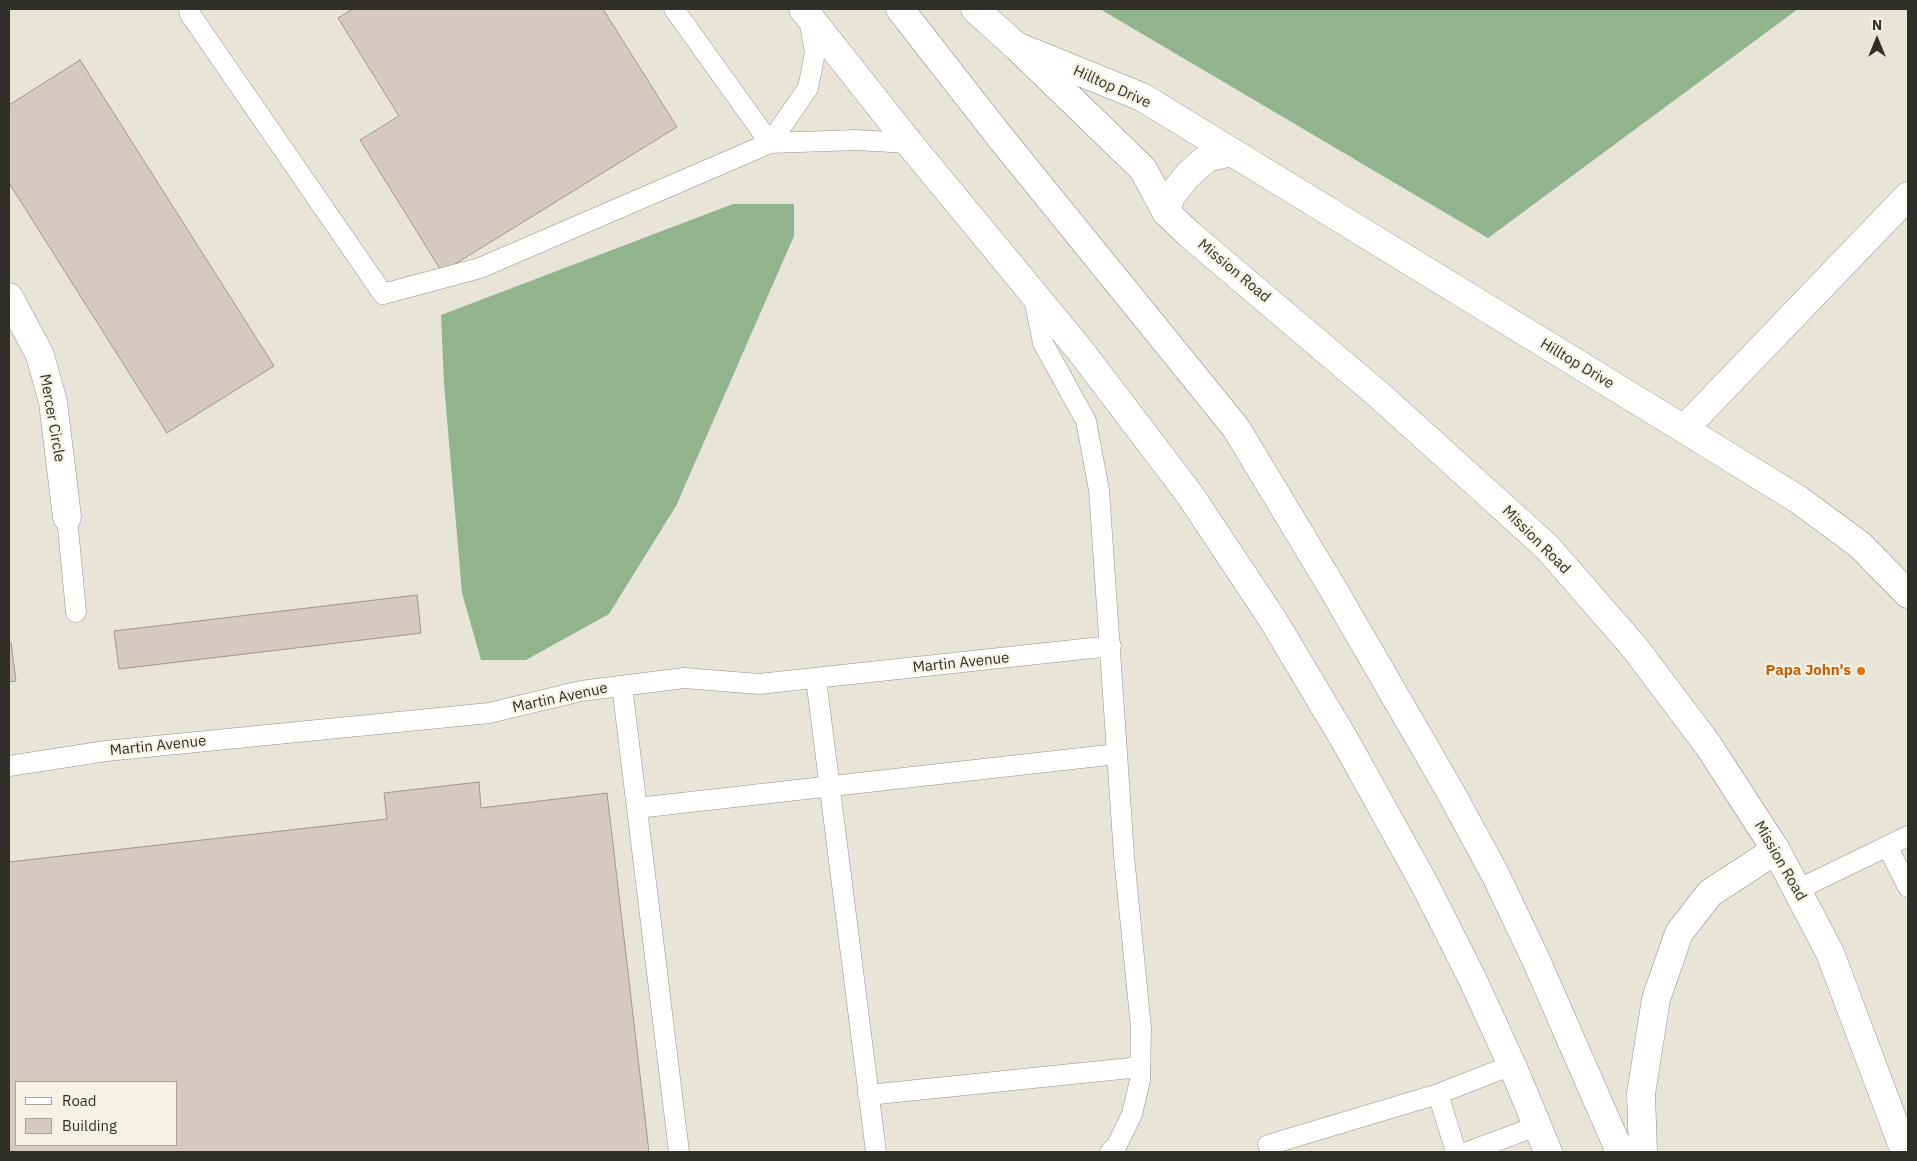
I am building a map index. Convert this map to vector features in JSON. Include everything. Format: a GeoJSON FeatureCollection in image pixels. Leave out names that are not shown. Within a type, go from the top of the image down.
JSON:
{"type":"FeatureCollection","features":[{"type":"Feature","properties":{"kind":"main road"},"geometry":{"type":"LineString","coordinates":[[900,9],[1000,137],[1236,428],[1333,589],[1450,792],[1490,866],[1536,960],[1620,1152]]}},
{"type":"Feature","properties":{"kind":"main road","name":"Mission Road"},"geometry":{"type":"LineString","coordinates":[[975,9],[1144,168],[1166,212],[1189,234],[1379,395],[1547,547],[1635,648],[1708,745],[1776,850],[1830,953],[1905,1152]]}},
{"type":"Feature","properties":{"kind":"main road"},"geometry":{"type":"LineString","coordinates":[[806,13],[908,143],[1078,349],[1190,495],[1273,620],[1348,744],[1426,887],[1472,978],[1512,1065],[1548,1152]]}},
{"type":"Feature","properties":{"kind":"main road","name":"Hilltop Drive"},"geometry":{"type":"LineString","coordinates":[[1014,45],[1142,97],[1684,429],[1799,500],[1860,545],[1908,594]]}},
{"type":"Feature","properties":{"kind":"main road"},"geometry":{"type":"LineString","coordinates":[[1166,212],[1171,196],[1188,175],[1208,158],[1232,152]]}},
{"type":"Feature","properties":{"kind":"main road"},"geometry":{"type":"LineString","coordinates":[[1684,429],[1908,196]]}},
{"type":"Feature","properties":{"kind":"main road","name":"Mercer Circle"},"geometry":{"type":"LineString","coordinates":[[9,297],[40,355],[50,392],[67,517]]}},
{"type":"Feature","properties":{"kind":"main road"},"geometry":{"type":"LineString","coordinates":[[1643,1152],[1641,1094],[1656,999],[1679,933],[1710,893],[1776,850]]}},
{"type":"Feature","properties":{"kind":"lane"},"geometry":{"type":"LineString","coordinates":[[189,9],[190,14],[383,294],[480,268],[770,143],[856,140],[908,143]]}},
{"type":"Feature","properties":{"kind":"lane"},"geometry":{"type":"LineString","coordinates":[[674,9],[770,143]]}},
{"type":"Feature","properties":{"kind":"lane"},"geometry":{"type":"LineString","coordinates":[[770,143],[808,88],[815,53],[806,13]]}},
{"type":"Feature","properties":{"kind":"lane"},"geometry":{"type":"LineString","coordinates":[[1032,292],[1043,343],[1086,421],[1099,490],[1124,856],[1141,1028],[1140,1080],[1132,1114],[1116,1146],[1110,1152]]}},
{"type":"Feature","properties":{"kind":"lane"},"geometry":{"type":"LineString","coordinates":[[67,517],[76,612]]}},
{"type":"Feature","properties":{"kind":"lane","name":"Martin Avenue"},"geometry":{"type":"LineString","coordinates":[[9,766],[106,751],[489,713],[581,691],[684,678],[759,684],[1111,646]]}},
{"type":"Feature","properties":{"kind":"lane"},"geometry":{"type":"LineString","coordinates":[[816,679],[876,1152]]}},
{"type":"Feature","properties":{"kind":"lane"},"geometry":{"type":"LineString","coordinates":[[622,686],[679,1152]]}},
{"type":"Feature","properties":{"kind":"lane"},"geometry":{"type":"LineString","coordinates":[[637,808],[1117,754]]}},
{"type":"Feature","properties":{"kind":"lane"},"geometry":{"type":"LineString","coordinates":[[1797,890],[1908,836]]}},
{"type":"Feature","properties":{"kind":"lane"},"geometry":{"type":"LineString","coordinates":[[1887,846],[1908,886]]}},
{"type":"Feature","properties":{"kind":"lane"},"geometry":{"type":"LineString","coordinates":[[1268,1145],[1438,1094],[1512,1065]]}},
{"type":"Feature","properties":{"kind":"lane"},"geometry":{"type":"LineString","coordinates":[[868,1095],[1140,1067]]}},
{"type":"Feature","properties":{"kind":"lane"},"geometry":{"type":"LineString","coordinates":[[1438,1094],[1456,1152]]}},
{"type":"Feature","properties":{"kind":"lane"},"geometry":{"type":"LineString","coordinates":[[1467,1152],[1537,1126]]}},
{"type":"Feature","properties":{"kind":"green space"},"geometry":{"type":"Polygon","coordinates":[[[1100,9],[1798,9],[1488,238],[1100,9]]]}},
{"type":"Feature","properties":{"kind":"green space"},"geometry":{"type":"Polygon","coordinates":[[[733,204],[794,204],[794,236],[676,506],[609,614],[526,660],[481,660],[462,593],[444,384],[441,315],[733,204]]]}},
{"type":"Feature","properties":{"kind":"building"},"geometry":{"type":"Polygon","coordinates":[[[353,9],[603,9],[677,127],[442,272],[360,140],[399,116],[338,18],[353,9]]]}},
{"type":"Feature","properties":{"kind":"building"},"geometry":{"type":"Polygon","coordinates":[[[80,60],[274,366],[167,433],[9,183],[9,105],[80,60]]]}},
{"type":"Feature","properties":{"kind":"building"},"geometry":{"type":"Polygon","coordinates":[[[417,595],[421,633],[119,669],[114,631],[417,595]]]}},
{"type":"Feature","properties":{"kind":"building"},"geometry":{"type":"Polygon","coordinates":[[[9,643],[11,643],[16,681],[9,682],[9,643]]]}},
{"type":"Feature","properties":{"kind":"building"},"geometry":{"type":"Polygon","coordinates":[[[479,782],[481,808],[607,793],[649,1152],[9,1152],[9,862],[387,819],[384,793],[479,782]]]}},
{"type":"Feature","properties":{"kind":"place","name":"Papa John's"},"geometry":{"type":"Point","coordinates":[1861,671]}}]}
